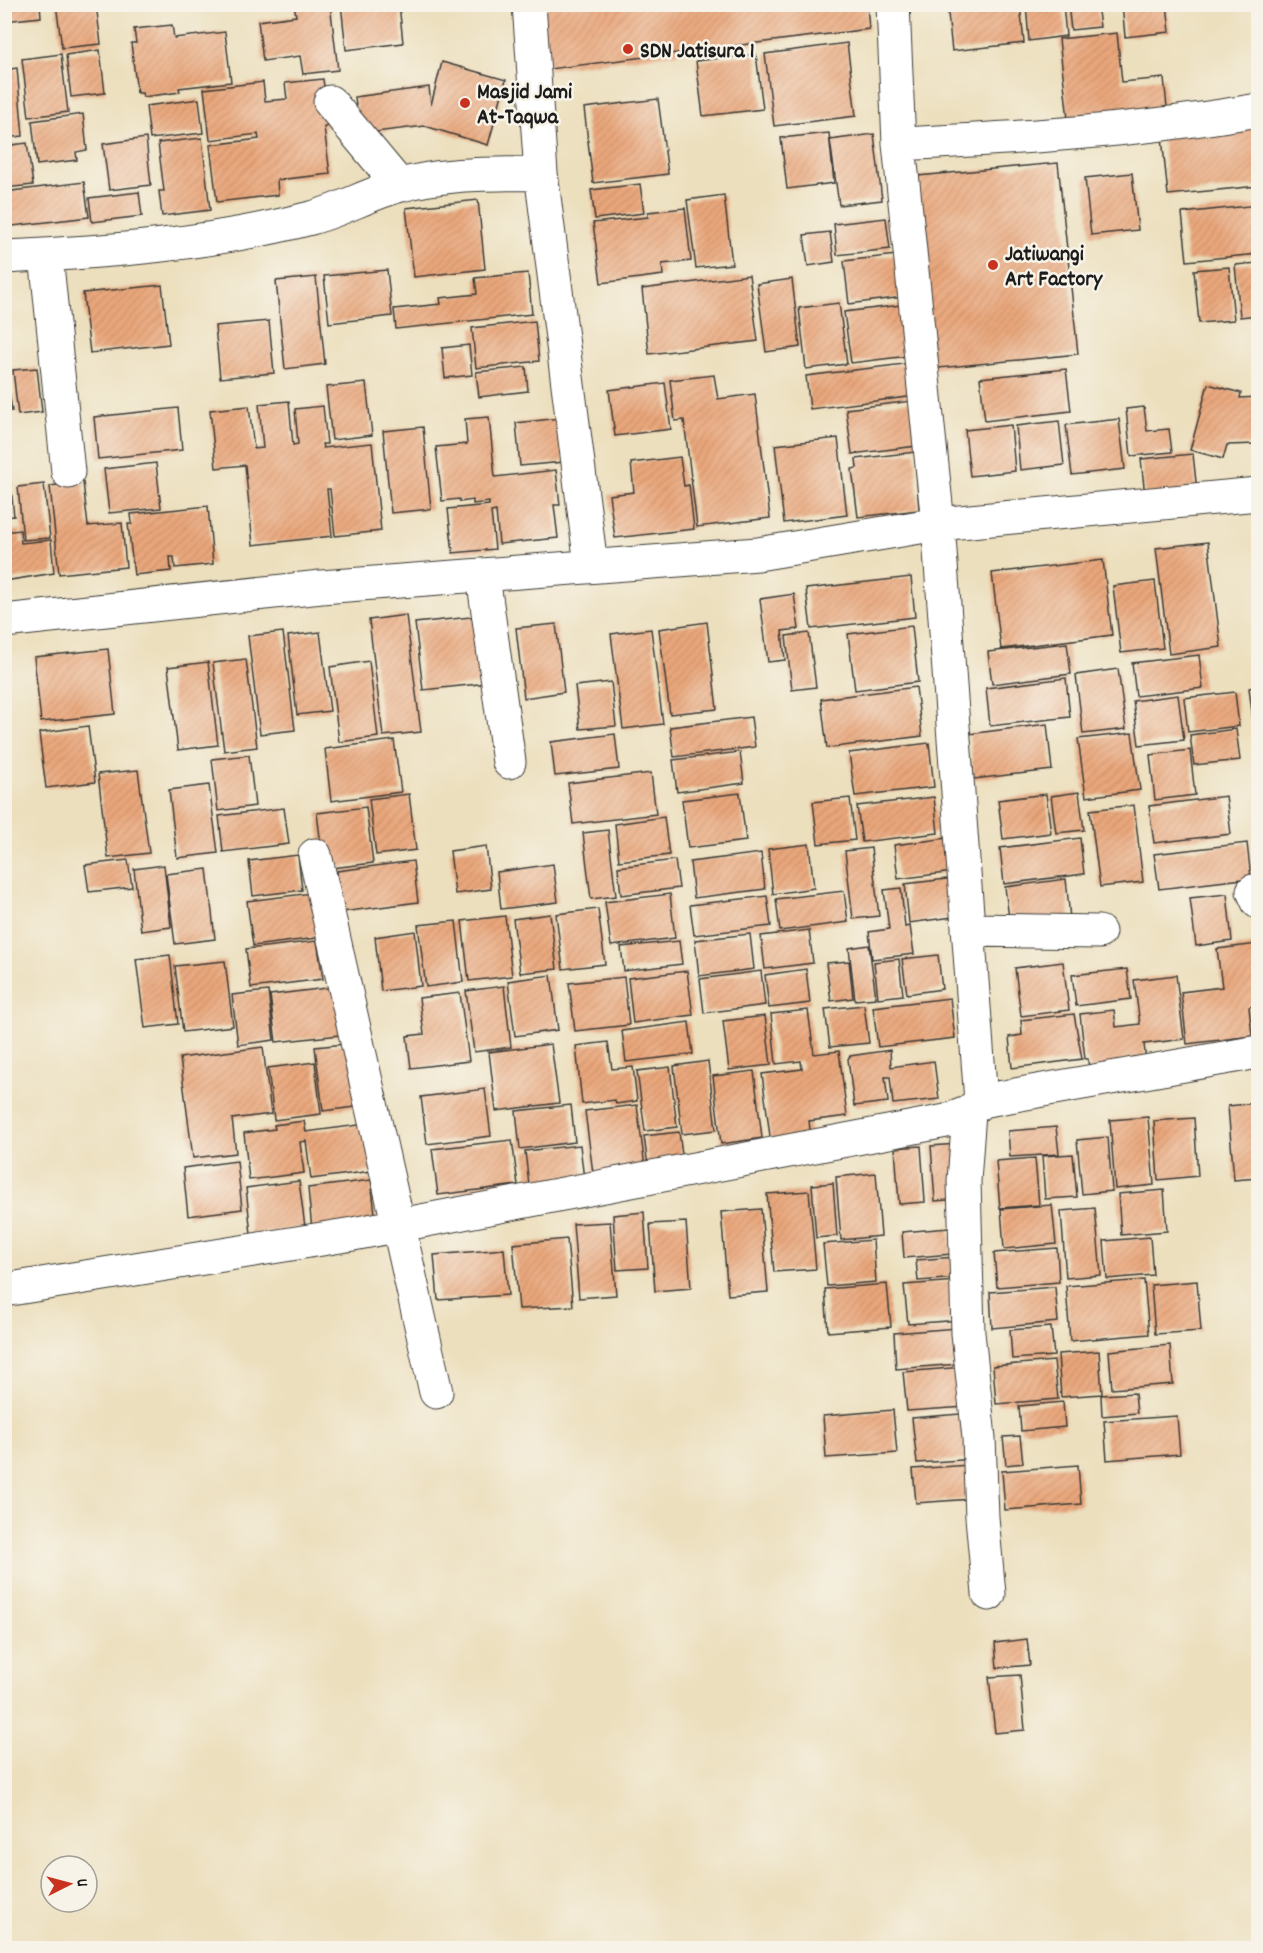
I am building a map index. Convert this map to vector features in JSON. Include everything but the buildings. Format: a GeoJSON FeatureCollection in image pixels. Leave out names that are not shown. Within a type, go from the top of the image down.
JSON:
{"type":"FeatureCollection","features":[{"type":"Feature","properties":{"kind":"street"},"geometry":{"type":"LineString","coordinates":[[529,4],[541,173],[591,565]]}},
{"type":"Feature","properties":{"kind":"street"},"geometry":{"type":"LineString","coordinates":[[893,4],[899,144],[938,524],[968,930],[975,1106],[964,1180],[968,1333],[979,1438],[981,1517],[989,1594]]}},
{"type":"Feature","properties":{"kind":"street"},"geometry":{"type":"LineString","coordinates":[[330,102],[399,185]]}},
{"type":"Feature","properties":{"kind":"street"},"geometry":{"type":"LineString","coordinates":[[899,144],[1050,136],[1210,118],[1258,110]]}},
{"type":"Feature","properties":{"kind":"street"},"geometry":{"type":"LineString","coordinates":[[4,257],[106,253],[218,238],[313,217],[399,185],[439,176],[541,173]]}},
{"type":"Feature","properties":{"kind":"street"},"geometry":{"type":"LineString","coordinates":[[46,255],[68,472]]}},
{"type":"Feature","properties":{"kind":"street"},"geometry":{"type":"LineString","coordinates":[[4,621],[321,587],[758,554],[938,524],[1258,494]]}},
{"type":"Feature","properties":{"kind":"street"},"geometry":{"type":"LineString","coordinates":[[483,576],[509,762]]}},
{"type":"Feature","properties":{"kind":"street"},"geometry":{"type":"LineString","coordinates":[[315,855],[436,1392]]}},
{"type":"Feature","properties":{"kind":"street"},"geometry":{"type":"LineString","coordinates":[[968,930],[1099,932]]}},
{"type":"Feature","properties":{"kind":"street"},"geometry":{"type":"LineString","coordinates":[[4,1290],[398,1225],[803,1150],[946,1121],[975,1106],[1258,1052]]}},
{"type":"Feature","properties":{"kind":"place","name":"SDN Jatisura 1"},"geometry":{"type":"Point","coordinates":[628,49]}},
{"type":"Feature","properties":{"kind":"place","name":"Masjid Jami At-Taqwa"},"geometry":{"type":"Point","coordinates":[465,103]}},
{"type":"Feature","properties":{"kind":"place","name":"Jatiwangi Art Factory"},"geometry":{"type":"Point","coordinates":[993,265]}}]}
